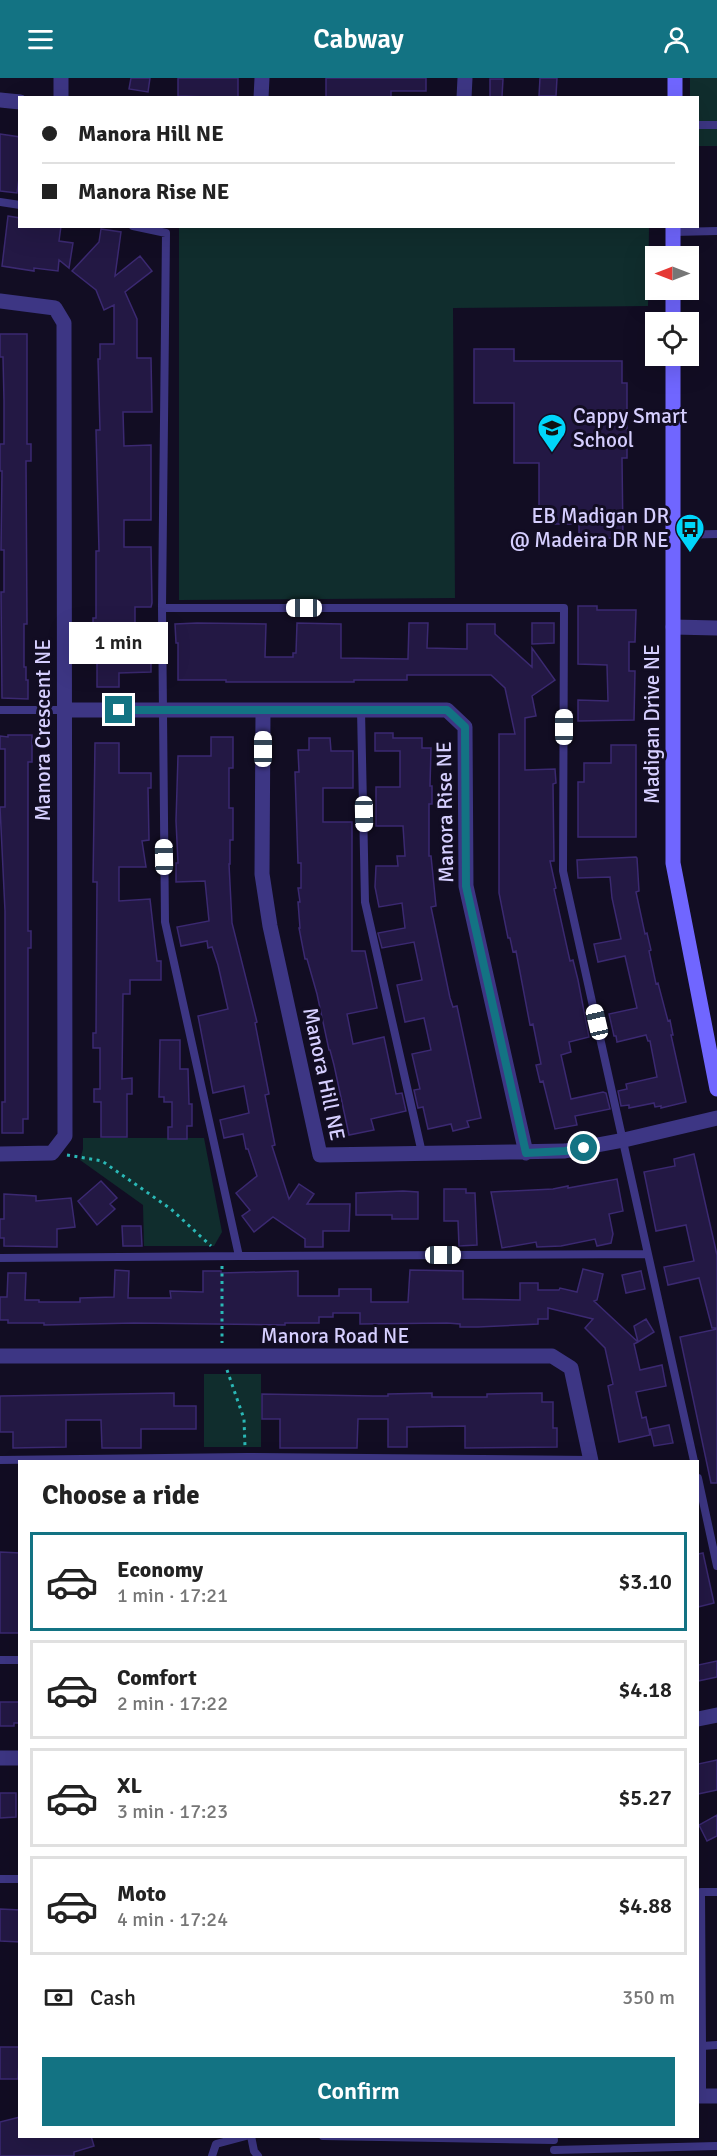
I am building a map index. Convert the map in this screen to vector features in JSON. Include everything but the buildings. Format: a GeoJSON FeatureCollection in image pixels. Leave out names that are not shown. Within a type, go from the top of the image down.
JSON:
{"type":"FeatureCollection","features":[{"type":"Feature","properties":{"kind":"street"},"geometry":{"type":"LineString","coordinates":[[61,78],[61,96]]}},
{"type":"Feature","properties":{"kind":"street"},"geometry":{"type":"LineString","coordinates":[[261,96],[262,78]]}},
{"type":"Feature","properties":{"kind":"street"},"geometry":{"type":"LineString","coordinates":[[464,96],[465,78]]}},
{"type":"Feature","properties":{"kind":"street"},"geometry":{"type":"LineString","coordinates":[[675,78],[675,96]]}},
{"type":"Feature","properties":{"kind":"street"},"geometry":{"type":"LineString","coordinates":[[0,99],[18,102]]}},
{"type":"Feature","properties":{"kind":"street"},"geometry":{"type":"LineString","coordinates":[[673,229],[673,246]]}},
{"type":"Feature","properties":{"kind":"street","name":"Manora Crescent NE"},"geometry":{"type":"LineString","coordinates":[[0,301],[55,308],[64,323],[65,1136],[52,1153]]}},
{"type":"Feature","properties":{"kind":"street","name":"Madigan Drive NE"},"geometry":{"type":"LineString","coordinates":[[673,366],[673,863],[717,1089]]}},
{"type":"Feature","properties":{"kind":"street"},"geometry":{"type":"LineString","coordinates":[[673,627],[717,628]]}},
{"type":"Feature","properties":{"kind":"street","name":"Manora Rise NE"},"geometry":{"type":"LineString","coordinates":[[64,710],[447,710],[465,727],[466,886],[526,1153]]}},
{"type":"Feature","properties":{"kind":"street","name":"Manora Hill NE"},"geometry":{"type":"LineString","coordinates":[[263,711],[262,874],[270,926],[320,1155],[565,1151],[717,1118]]}},
{"type":"Feature","properties":{"kind":"street"},"geometry":{"type":"LineString","coordinates":[[0,1154],[52,1153]]}},
{"type":"Feature","properties":{"kind":"street","name":"Manora Road NE"},"geometry":{"type":"LineString","coordinates":[[0,1356],[552,1356],[571,1368],[591,1460]]}},
{"type":"Feature","properties":{"kind":"street"},"geometry":{"type":"LineString","coordinates":[[699,1719],[717,1715]]}},
{"type":"Feature","properties":{"kind":"street"},"geometry":{"type":"LineString","coordinates":[[0,1758],[18,1758]]}},
{"type":"Feature","properties":{"kind":"lane"},"geometry":{"type":"LineString","coordinates":[[699,125],[717,125]]}},
{"type":"Feature","properties":{"kind":"lane"},"geometry":{"type":"LineString","coordinates":[[0,202],[18,206]]}},
{"type":"Feature","properties":{"kind":"lane"},"geometry":{"type":"LineString","coordinates":[[142,228],[166,233],[162,608],[165,922],[239,1256]]}},
{"type":"Feature","properties":{"kind":"lane"},"geometry":{"type":"LineString","coordinates":[[673,229],[717,231]]}},
{"type":"Feature","properties":{"kind":"lane"},"geometry":{"type":"LineString","coordinates":[[673,535],[717,534]]}},
{"type":"Feature","properties":{"kind":"lane"},"geometry":{"type":"LineString","coordinates":[[162,608],[564,608],[563,871],[694,1460]]}},
{"type":"Feature","properties":{"kind":"lane"},"geometry":{"type":"LineString","coordinates":[[0,710],[64,710]]}},
{"type":"Feature","properties":{"kind":"lane"},"geometry":{"type":"LineString","coordinates":[[362,710],[365,902],[422,1153]]}},
{"type":"Feature","properties":{"kind":"lane"},"geometry":{"type":"LineString","coordinates":[[0,1258],[648,1254]]}},
{"type":"Feature","properties":{"kind":"lane"},"geometry":{"type":"LineString","coordinates":[[0,1460],[246,1457],[591,1460]]}},
{"type":"Feature","properties":{"kind":"lane"},"geometry":{"type":"LineString","coordinates":[[699,1483],[717,1566]]}},
{"type":"Feature","properties":{"kind":"lane"},"geometry":{"type":"LineString","coordinates":[[0,1660],[18,1660]]}},
{"type":"Feature","properties":{"kind":"lane"},"geometry":{"type":"LineString","coordinates":[[0,1879],[18,1879]]}},
{"type":"Feature","properties":{"kind":"lane"},"geometry":{"type":"LineString","coordinates":[[705,2096],[702,2046],[701,1892],[717,1892]]}},
{"type":"Feature","properties":{"kind":"lane"},"geometry":{"type":"LineString","coordinates":[[702,2046],[717,2045]]}},
{"type":"Feature","properties":{"kind":"lane"},"geometry":{"type":"LineString","coordinates":[[212,2156],[216,2144],[238,2138]]}},
{"type":"Feature","properties":{"kind":"lane"},"geometry":{"type":"LineString","coordinates":[[251,2138],[254,2151],[258,2156]]}},
{"type":"Feature","properties":{"kind":"lane"},"geometry":{"type":"LineString","coordinates":[[554,2138],[554,2153],[717,2146]]}},
{"type":"Feature","properties":{"kind":"path"},"geometry":{"type":"LineString","coordinates":[[52,1153],[102,1161],[171,1209],[222,1256],[223,1357],[244,1419],[246,1457]]}},
{"type":"Feature","properties":{"kind":"green space"},"geometry":{"type":"Polygon","coordinates":[[[690,78],[717,78],[717,146],[699,146],[699,96],[690,96],[690,78]]]}},
{"type":"Feature","properties":{"kind":"green space"},"geometry":{"type":"Polygon","coordinates":[[[179,228],[649,228],[649,246],[645,246],[645,300],[648,300],[648,306],[453,308],[455,598],[179,600],[179,228]]]}},
{"type":"Feature","properties":{"kind":"green space"},"geometry":{"type":"Polygon","coordinates":[[[83,1138],[204,1138],[222,1232],[214,1246],[144,1246],[143,1205],[80,1160],[83,1138]]]}},
{"type":"Feature","properties":{"kind":"green space"},"geometry":{"type":"Polygon","coordinates":[[[204,1374],[261,1374],[261,1447],[204,1447],[204,1374]]]}},
{"type":"Feature","properties":{"kind":"place","name":"Cappy Smart School"},"geometry":{"type":"Point","coordinates":[552,454]}},
{"type":"Feature","properties":{"kind":"place","name":"EB Madigan DR @ Madeira DR NE"},"geometry":{"type":"Point","coordinates":[690,554]}},
{"type":"Feature","properties":{"kind":"route"},"geometry":{"type":"LineString","coordinates":[[119,710],[447,710],[465,727],[466,886],[526,1153],[584,1148]]}}]}
